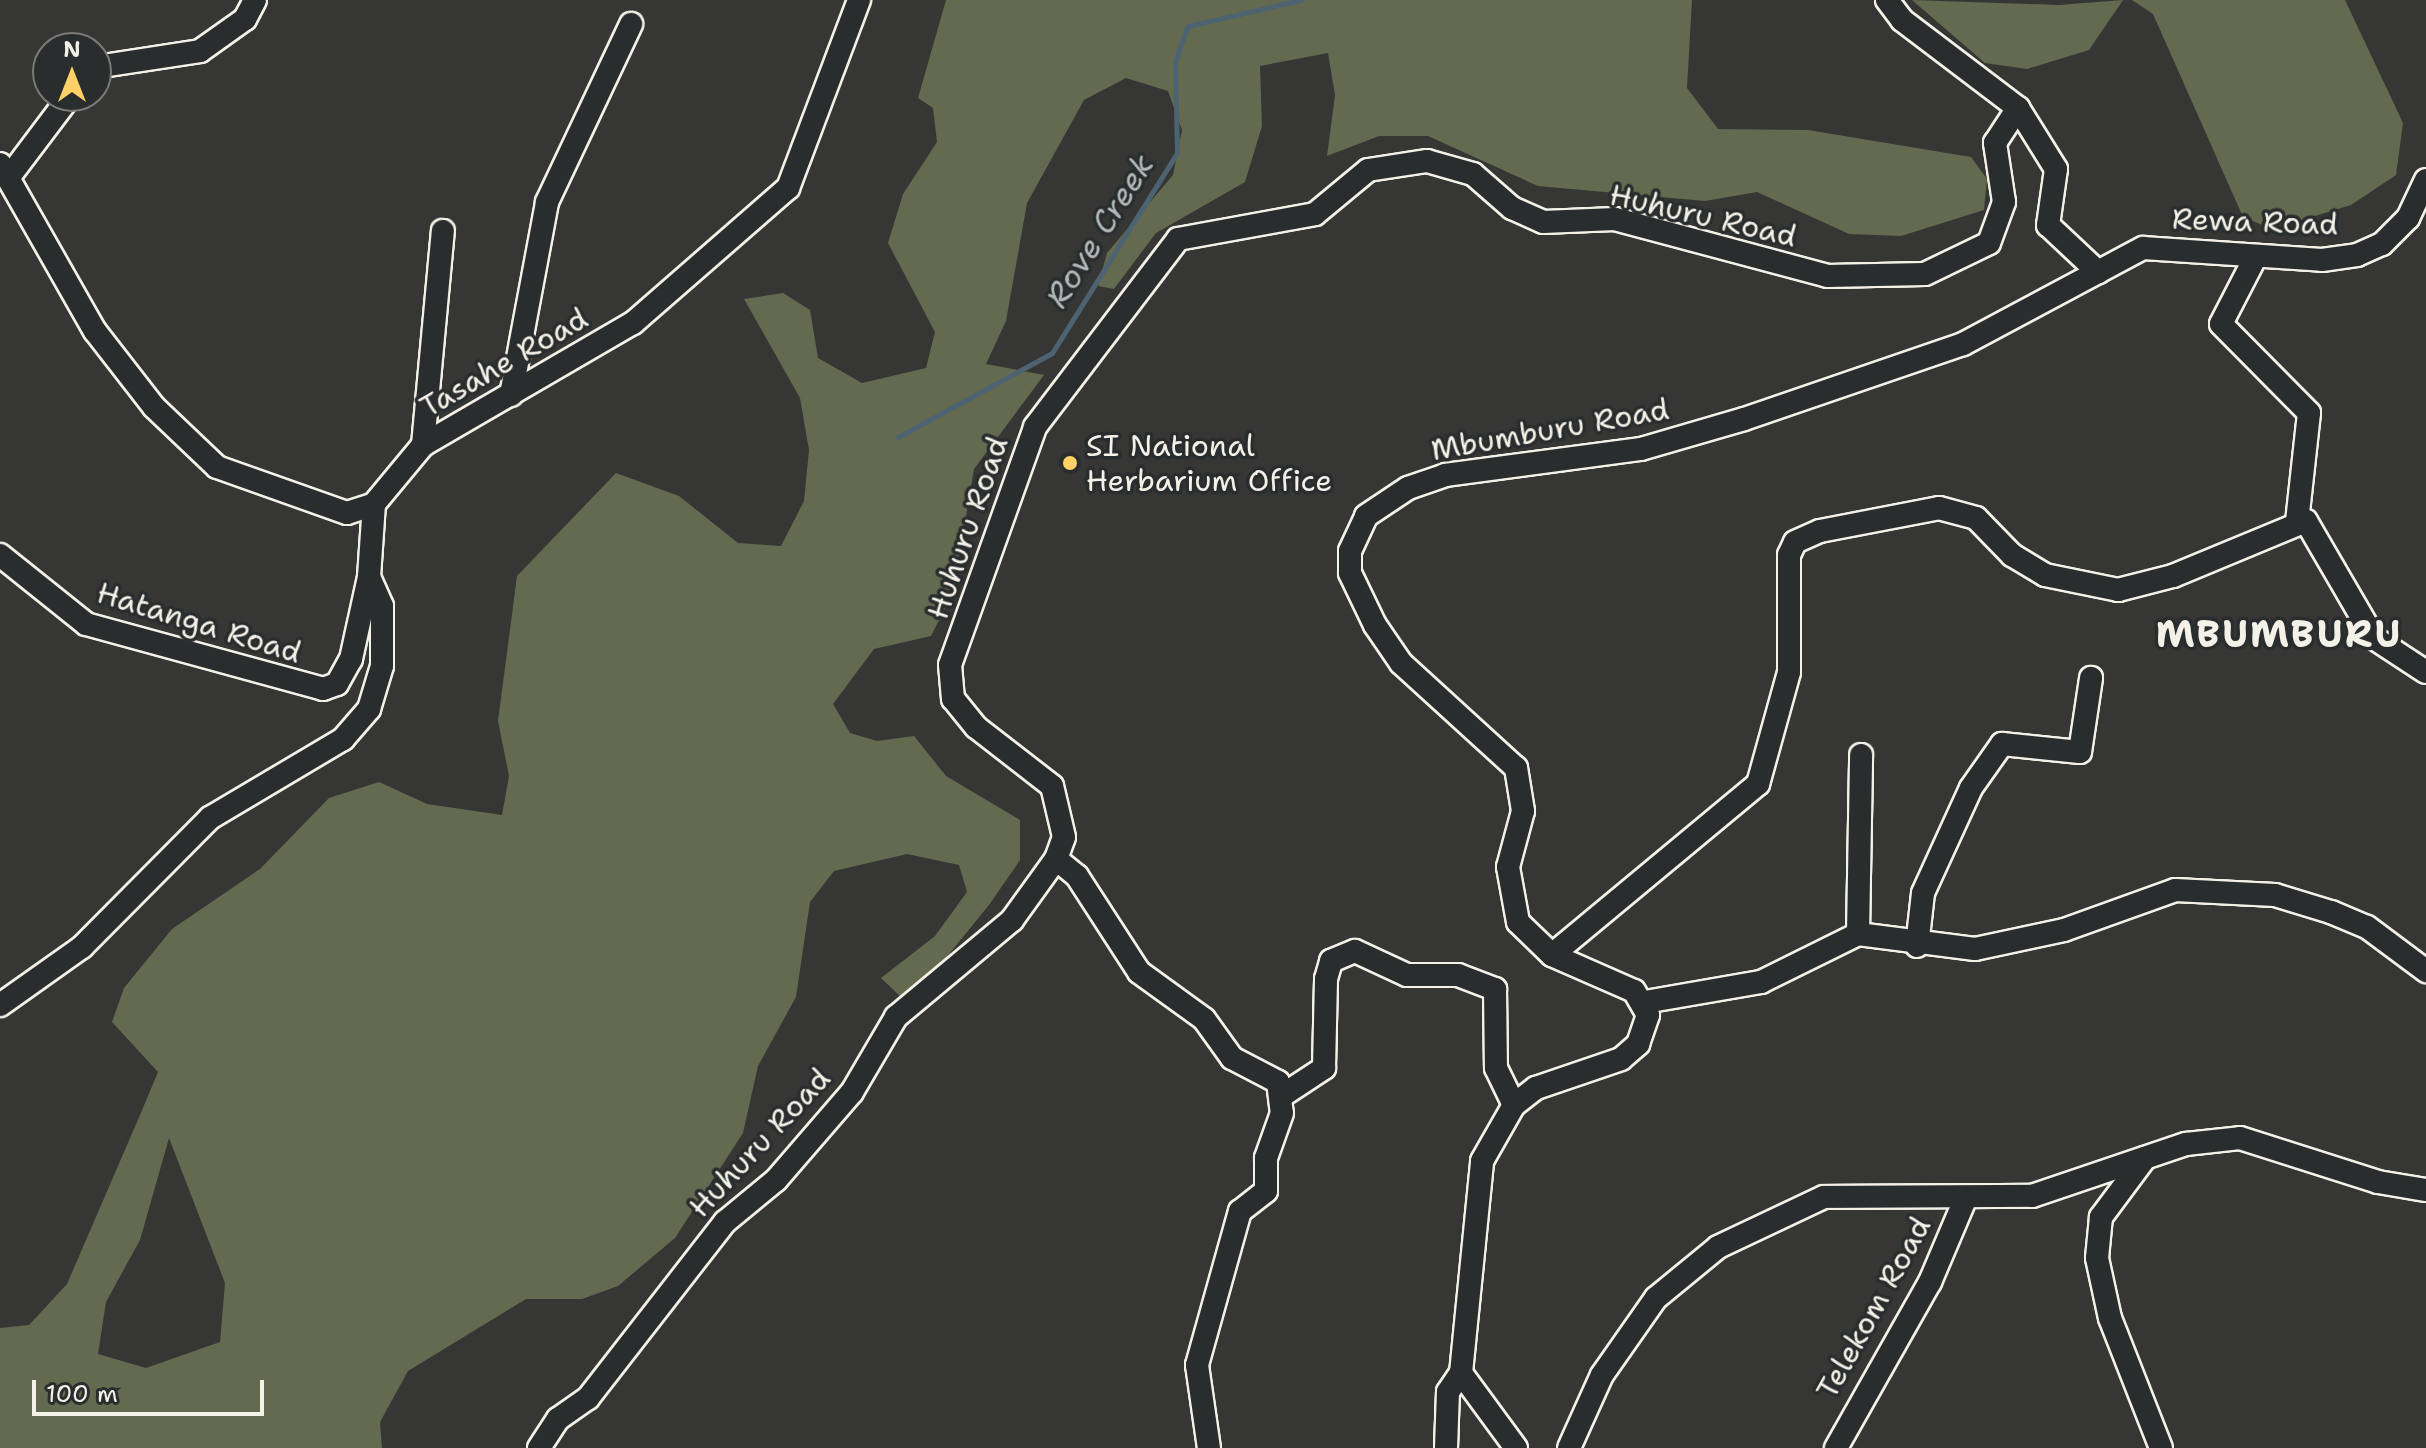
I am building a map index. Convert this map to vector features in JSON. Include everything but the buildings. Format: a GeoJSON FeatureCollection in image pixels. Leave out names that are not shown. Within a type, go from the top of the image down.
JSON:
{"type":"FeatureCollection","features":[{"type":"Feature","properties":{"kind":"street"},"geometry":{"type":"LineString","coordinates":[[112,65],[200,51],[245,19],[255,0]]}},
{"type":"Feature","properties":{"kind":"street","name":"Tasahe Road"},"geometry":{"type":"LineString","coordinates":[[374,504],[423,445],[633,323],[788,188],[859,0]]}},
{"type":"Feature","properties":{"kind":"street"},"geometry":{"type":"LineString","coordinates":[[1887,0],[1902,20],[2018,108],[2056,169],[2048,225],[2098,272]]}},
{"type":"Feature","properties":{"kind":"street"},"geometry":{"type":"LineString","coordinates":[[511,395],[547,202],[631,24]]}},
{"type":"Feature","properties":{"kind":"street","name":"Huhuru Road"},"geometry":{"type":"LineString","coordinates":[[539,1448],[558,1419],[588,1398],[725,1222],[776,1180],[852,1092],[896,1017],[1012,920],[1056,859],[1064,837],[1052,786],[976,727],[953,699],[950,665],[1035,427],[1178,239],[1315,214],[1368,170],[1427,161],[1473,174],[1512,208],[1543,222],[1615,219],[1827,276],[1925,274],[1989,243],[2004,202],[1995,143],[2018,108]]}},
{"type":"Feature","properties":{"kind":"street"},"geometry":{"type":"LineString","coordinates":[[0,1005],[82,947],[210,818],[343,739],[361,719],[382,666],[382,606],[369,577],[374,504],[347,513],[217,467],[154,407],[95,331],[4,170],[56,112]]}},
{"type":"Feature","properties":{"kind":"street","name":"Rewa Road"},"geometry":{"type":"LineString","coordinates":[[2098,272],[2143,248],[2255,258],[2322,260],[2382,244],[2408,218],[2426,180]]}},
{"type":"Feature","properties":{"kind":"street"},"geometry":{"type":"LineString","coordinates":[[423,445],[443,231]]}},
{"type":"Feature","properties":{"kind":"street"},"geometry":{"type":"LineString","coordinates":[[2255,258],[2221,324],[2309,413],[2297,522]]}},
{"type":"Feature","properties":{"kind":"street","name":"Mbumburu Road"},"geometry":{"type":"LineString","coordinates":[[1645,1002],[1552,955],[1518,922],[1509,895],[1508,867],[1523,811],[1516,768],[1401,663],[1375,625],[1350,573],[1354,535],[1366,516],[1408,488],[1445,475],[1641,449],[1744,419],[1963,344],[2098,272]]}},
{"type":"Feature","properties":{"kind":"street"},"geometry":{"type":"LineString","coordinates":[[1552,955],[1758,784],[1789,672],[1784,586],[1795,542],[1939,508],[1976,518],[2012,555],[2045,575],[2118,590],[2173,576],[2297,522],[2316,527],[2374,638],[2426,672]]}},
{"type":"Feature","properties":{"kind":"street","name":"Hatanga Road"},"geometry":{"type":"LineString","coordinates":[[0,555],[86,624],[323,689],[337,684],[351,659],[369,577]]}},
{"type":"Feature","properties":{"kind":"street"},"geometry":{"type":"LineString","coordinates":[[1917,946],[1923,893],[1971,788],[2002,744],[2080,752],[2091,678]]}},
{"type":"Feature","properties":{"kind":"street"},"geometry":{"type":"LineString","coordinates":[[1858,934],[1861,755]]}},
{"type":"Feature","properties":{"kind":"street"},"geometry":{"type":"LineString","coordinates":[[1056,859],[1077,876],[1139,972],[1204,1019],[1232,1058],[1278,1082],[1280,1097],[1266,1191],[1240,1211],[1209,1300],[1197,1365],[1209,1448]]}},
{"type":"Feature","properties":{"kind":"street"},"geometry":{"type":"LineString","coordinates":[[1446,1448],[1448,1392],[1461,1373],[1477,1181],[1490,1138],[1514,1105],[1536,1088],[1621,1059],[1646,1030],[1645,1002],[1761,982],[1858,934],[1917,946],[1975,949],[2064,930],[2175,890],[2240,891],[2355,922],[2426,971]]}},
{"type":"Feature","properties":{"kind":"street"},"geometry":{"type":"LineString","coordinates":[[1280,1097],[1324,1068],[1326,979],[1331,961],[1355,951],[1407,975],[1458,975],[1495,989],[1496,1068],[1514,1105]]}},
{"type":"Feature","properties":{"kind":"street"},"geometry":{"type":"LineString","coordinates":[[1569,1448],[1626,1337],[1656,1298],[1718,1247],[1824,1197],[2032,1196],[2145,1158],[2240,1138],[2378,1182],[2426,1190]]}},
{"type":"Feature","properties":{"kind":"street"},"geometry":{"type":"LineString","coordinates":[[2145,1158],[2101,1217],[2097,1258],[2110,1318],[2161,1448]]}},
{"type":"Feature","properties":{"kind":"street","name":"Telekom Road"},"geometry":{"type":"LineString","coordinates":[[1836,1448],[1930,1282],[1966,1197]]}},
{"type":"Feature","properties":{"kind":"street"},"geometry":{"type":"LineString","coordinates":[[1461,1373],[1516,1448]]}},
{"type":"Feature","properties":{"kind":"green space"},"geometry":{"type":"Polygon","coordinates":[[[946,0],[1692,0],[1687,88],[1718,129],[1808,130],[1971,157],[1987,179],[1984,210],[1901,236],[1849,234],[1757,192],[1705,201],[1538,186],[1428,136],[1379,136],[1327,156],[1335,95],[1328,53],[1260,66],[1262,126],[1245,182],[1156,233],[1114,289],[1098,286],[1107,253],[1173,175],[1182,130],[1168,91],[1126,78],[1084,100],[1027,203],[1006,321],[986,364],[1044,375],[974,469],[953,592],[931,636],[874,649],[833,704],[850,733],[877,741],[914,736],[946,776],[1020,820],[1020,860],[989,905],[945,959],[900,996],[881,978],[935,936],[967,892],[959,865],[907,854],[834,871],[810,902],[796,997],[758,1066],[743,1133],[675,1238],[618,1286],[582,1299],[526,1299],[408,1371],[380,1422],[382,1448],[0,1448],[0,1328],[29,1325],[67,1284],[140,1115],[158,1072],[112,1022],[124,988],[172,929],[260,869],[329,798],[379,782],[427,804],[502,815],[509,776],[498,721],[517,576],[616,473],[679,496],[738,543],[781,546],[804,501],[809,450],[800,398],[744,299],[783,293],[810,310],[818,358],[862,383],[926,368],[935,332],[888,243],[903,194],[937,142],[933,108],[918,98],[946,0]],[[169,1138],[140,1240],[106,1302],[98,1354],[146,1368],[220,1342],[225,1283],[169,1138]]]}},
{"type":"Feature","properties":{"kind":"green space"},"geometry":{"type":"Polygon","coordinates":[[[1912,0],[2059,5],[2123,0],[2089,50],[2027,69],[1985,63],[1912,0]]]}},
{"type":"Feature","properties":{"kind":"green space"},"geometry":{"type":"Polygon","coordinates":[[[2132,0],[2345,0],[2403,123],[2396,175],[2351,205],[2272,229],[2243,217],[2153,14],[2132,0]]]}},
{"type":"Feature","properties":{"kind":"waterway","name":"Rove Creek"},"geometry":{"type":"LineString","coordinates":[[898,437],[1052,353],[1177,153],[1175,61],[1188,26],[1301,0]]}},
{"type":"Feature","properties":{"kind":"place","name":"SI National Herbarium Office"},"geometry":{"type":"Point","coordinates":[1070,463]}},
{"type":"Feature","properties":{"kind":"district","name":"MBUMBURU"},"geometry":{"type":"Point","coordinates":[2279,634]}}]}
